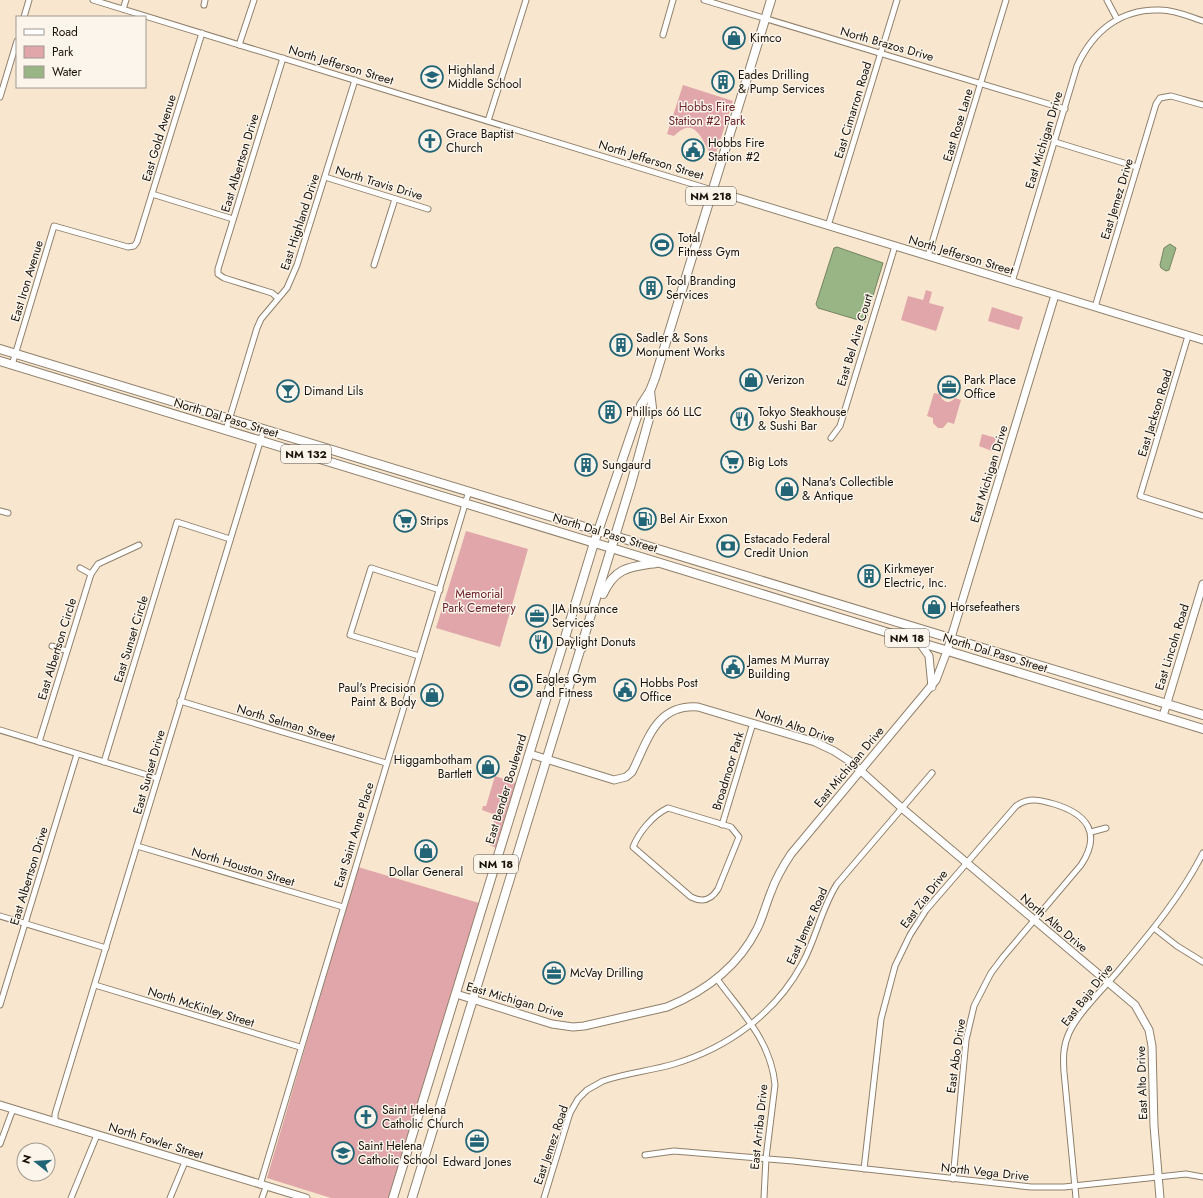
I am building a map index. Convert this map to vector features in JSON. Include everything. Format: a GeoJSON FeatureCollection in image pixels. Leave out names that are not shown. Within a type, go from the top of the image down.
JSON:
{"type":"FeatureCollection","features":[{"type":"Feature","properties":{"kind":"main road","name":"East Bender Boulevard"},"geometry":{"type":"LineString","coordinates":[[393,1198],[598,530],[641,405],[650,391],[772,0]]}},
{"type":"Feature","properties":{"kind":"main road","name":"North Dal Paso Street"},"geometry":{"type":"LineString","coordinates":[[0,349],[1203,715]]}},
{"type":"Feature","properties":{"kind":"main road","name":"North Dal Paso Street"},"geometry":{"type":"LineString","coordinates":[[0,361],[1203,729]]}},
{"type":"Feature","properties":{"kind":"main road","name":"East Bender Boulevard"},"geometry":{"type":"LineString","coordinates":[[412,1198],[616,536],[652,408],[650,391]]}},
{"type":"Feature","properties":{"kind":"main road"},"geometry":{"type":"LineString","coordinates":[[596,602],[612,578],[621,571],[635,565],[659,562]]}},
{"type":"Feature","properties":{"kind":"main road"},"geometry":{"type":"LineString","coordinates":[[565,639],[582,648]]}},
{"type":"Feature","properties":{"kind":"street"},"geometry":{"type":"LineString","coordinates":[[24,16],[30,0]]}},
{"type":"Feature","properties":{"kind":"street","name":"North Jefferson Street"},"geometry":{"type":"LineString","coordinates":[[92,0],[1203,340]]}},
{"type":"Feature","properties":{"kind":"street"},"geometry":{"type":"LineString","coordinates":[[123,9],[126,0]]}},
{"type":"Feature","properties":{"kind":"street"},"geometry":{"type":"LineString","coordinates":[[239,45],[254,0]]}},
{"type":"Feature","properties":{"kind":"street"},"geometry":{"type":"LineString","coordinates":[[488,121],[526,0]]}},
{"type":"Feature","properties":{"kind":"street"},"geometry":{"type":"LineString","coordinates":[[662,35],[673,0]]}},
{"type":"Feature","properties":{"kind":"street","name":"North Brazos Drive"},"geometry":{"type":"LineString","coordinates":[[704,0],[881,52],[1065,109]]}},
{"type":"Feature","properties":{"kind":"street","name":"East Cimarron Road"},"geometry":{"type":"LineString","coordinates":[[828,226],[897,0]]}},
{"type":"Feature","properties":{"kind":"street","name":"East Rose Lane"},"geometry":{"type":"LineString","coordinates":[[928,256],[1006,0]]}},
{"type":"Feature","properties":{"kind":"street"},"geometry":{"type":"LineString","coordinates":[[1107,0],[1118,18],[1141,10],[1162,10],[1203,21]]}},
{"type":"Feature","properties":{"kind":"street","name":"East Michigan Drive"},"geometry":{"type":"LineString","coordinates":[[1012,282],[1077,66],[1085,51],[1097,35],[1118,18]]}},
{"type":"Feature","properties":{"kind":"street","name":"East Gold Avenue"},"geometry":{"type":"LineString","coordinates":[[54,226],[128,247],[134,246],[138,242],[202,33]]}},
{"type":"Feature","properties":{"kind":"street"},"geometry":{"type":"LineString","coordinates":[[0,97],[16,44]]}},
{"type":"Feature","properties":{"kind":"street","name":"East Albertson Drive"},"geometry":{"type":"LineString","coordinates":[[278,298],[272,293],[224,278],[218,274],[218,269],[282,58]]}},
{"type":"Feature","properties":{"kind":"street","name":"East Highland Drive"},"geometry":{"type":"LineString","coordinates":[[226,430],[257,328],[261,319],[286,288],[297,265],[355,80]]}},
{"type":"Feature","properties":{"kind":"street","name":"East Jemez Drive"},"geometry":{"type":"LineString","coordinates":[[1095,307],[1156,104],[1160,98],[1171,96],[1203,105]]}},
{"type":"Feature","properties":{"kind":"street"},"geometry":{"type":"LineString","coordinates":[[1055,142],[1137,167]]}},
{"type":"Feature","properties":{"kind":"street","name":"North Travis Drive"},"geometry":{"type":"LineString","coordinates":[[325,177],[428,209]]}},
{"type":"Feature","properties":{"kind":"street"},"geometry":{"type":"LineString","coordinates":[[152,194],[233,219]]}},
{"type":"Feature","properties":{"kind":"street"},"geometry":{"type":"LineString","coordinates":[[374,265],[395,199]]}},
{"type":"Feature","properties":{"kind":"street","name":"East Iron Avenue"},"geometry":{"type":"LineString","coordinates":[[12,365],[54,226]]}},
{"type":"Feature","properties":{"kind":"street","name":"East Bel Aire Court"},"geometry":{"type":"LineString","coordinates":[[831,438],[840,426],[895,246]]}},
{"type":"Feature","properties":{"kind":"street","name":"East Michigan Drive"},"geometry":{"type":"LineString","coordinates":[[456,994],[552,1024],[584,1026],[667,1007],[691,997],[717,980],[742,954],[757,929],[777,876],[791,854],[860,770],[932,687],[938,675],[951,638],[1055,295]]}},
{"type":"Feature","properties":{"kind":"street","name":"East Jackson Road"},"geometry":{"type":"LineString","coordinates":[[1188,336],[1140,496],[1203,516]]}},
{"type":"Feature","properties":{"kind":"street","name":"East Sunset Drive"},"geometry":{"type":"LineString","coordinates":[[55,1122],[55,1114],[264,429]]}},
{"type":"Feature","properties":{"kind":"street","name":"East Saint Anne Place"},"geometry":{"type":"LineString","coordinates":[[262,1198],[263,1186],[300,1047],[469,491]]}},
{"type":"Feature","properties":{"kind":"street"},"geometry":{"type":"LineString","coordinates":[[0,511],[8,513]]}},
{"type":"Feature","properties":{"kind":"street","name":"East Sunset Circle"},"geometry":{"type":"LineString","coordinates":[[104,762],[177,522],[230,539]]}},
{"type":"Feature","properties":{"kind":"street"},"geometry":{"type":"LineString","coordinates":[[80,568],[91,574],[98,564],[139,545]]}},
{"type":"Feature","properties":{"kind":"street"},"geometry":{"type":"LineString","coordinates":[[419,656],[350,635],[371,568],[440,590]]}},
{"type":"Feature","properties":{"kind":"street","name":"East Albertson Circle"},"geometry":{"type":"LineString","coordinates":[[38,742],[91,574]]}},
{"type":"Feature","properties":{"kind":"street","name":"East Lincoln Road"},"geometry":{"type":"LineString","coordinates":[[1163,716],[1203,584]]}},
{"type":"Feature","properties":{"kind":"street"},"geometry":{"type":"LineString","coordinates":[[918,642],[929,656],[932,687]]}},
{"type":"Feature","properties":{"kind":"street"},"geometry":{"type":"LineString","coordinates":[[52,646],[67,651]]}},
{"type":"Feature","properties":{"kind":"street","name":"North Selman Street"},"geometry":{"type":"LineString","coordinates":[[180,701],[386,763]]}},
{"type":"Feature","properties":{"kind":"street","name":"North Alto Drive"},"geometry":{"type":"LineString","coordinates":[[530,754],[614,780],[620,779],[626,777],[632,772],[656,726],[664,715],[680,707],[698,707],[826,747],[860,770],[903,809],[1034,921],[1108,982]]}},
{"type":"Feature","properties":{"kind":"street","name":"Broadmoor Park"},"geometry":{"type":"LineString","coordinates":[[722,825],[753,723]]}},
{"type":"Feature","properties":{"kind":"street"},"geometry":{"type":"LineString","coordinates":[[0,730],[157,778]]}},
{"type":"Feature","properties":{"kind":"street","name":"East Albertson Drive"},"geometry":{"type":"LineString","coordinates":[[0,1005],[77,754]]}},
{"type":"Feature","properties":{"kind":"street","name":"East Jemez Road"},"geometry":{"type":"LineString","coordinates":[[544,1198],[570,1113],[578,1099],[594,1084],[618,1076],[672,1065],[694,1057],[723,1043],[751,1025],[782,995],[793,980],[808,953],[828,900],[838,884],[932,774]]}},
{"type":"Feature","properties":{"kind":"street","name":"East Zia Drive"},"geometry":{"type":"LineString","coordinates":[[864,1168],[879,1031],[889,982],[902,948],[916,924],[965,862],[1022,802],[1034,799],[1064,807],[1080,815],[1091,832]]}},
{"type":"Feature","properties":{"kind":"street","name":"Broadmoor Park"},"geometry":{"type":"LineString","coordinates":[[668,808],[722,825],[731,827],[738,837],[718,889],[714,896],[705,901],[691,897],[633,847],[637,838],[659,812],[668,808]]}},
{"type":"Feature","properties":{"kind":"street"},"geometry":{"type":"LineString","coordinates":[[1091,832],[1106,828]]}},
{"type":"Feature","properties":{"kind":"street","name":"East Abo Drive"},"geometry":{"type":"LineString","coordinates":[[953,1179],[966,1040],[974,1006],[991,973],[1087,856],[1090,848],[1091,832]]}},
{"type":"Feature","properties":{"kind":"street","name":"North Houston Street"},"geometry":{"type":"LineString","coordinates":[[137,846],[343,907]]}},
{"type":"Feature","properties":{"kind":"street","name":"East Baja Drive"},"geometry":{"type":"LineString","coordinates":[[1076,1198],[1064,1072],[1064,1048],[1073,1027],[1180,894],[1203,853]]}},
{"type":"Feature","properties":{"kind":"street"},"geometry":{"type":"LineString","coordinates":[[0,916],[106,948]]}},
{"type":"Feature","properties":{"kind":"street"},"geometry":{"type":"LineString","coordinates":[[1154,928],[1177,946],[1203,962]]}},
{"type":"Feature","properties":{"kind":"street","name":"East Arriba Drive"},"geometry":{"type":"LineString","coordinates":[[717,980],[760,1036],[768,1051],[774,1074],[766,1158],[764,1198]]}},
{"type":"Feature","properties":{"kind":"street","name":"East Alto Drive"},"geometry":{"type":"LineString","coordinates":[[1108,982],[1135,1006],[1149,1030],[1152,1046],[1154,1126],[1160,1198]]}},
{"type":"Feature","properties":{"kind":"street","name":"North McKinley Street"},"geometry":{"type":"LineString","coordinates":[[95,985],[300,1047]]}},
{"type":"Feature","properties":{"kind":"street","name":"North Fowler Street"},"geometry":{"type":"LineString","coordinates":[[0,1105],[306,1198]]}},
{"type":"Feature","properties":{"kind":"street"},"geometry":{"type":"LineString","coordinates":[[0,1144],[13,1108]]}},
{"type":"Feature","properties":{"kind":"street"},"geometry":{"type":"LineString","coordinates":[[71,1198],[97,1135]]}},
{"type":"Feature","properties":{"kind":"street","name":"North Vega Drive"},"geometry":{"type":"LineString","coordinates":[[646,1155],[674,1151],[766,1158],[1030,1187],[1075,1186],[1186,1174],[1203,1177]]}},
{"type":"Feature","properties":{"kind":"street"},"geometry":{"type":"LineString","coordinates":[[170,1198],[185,1162]]}},
{"type":"Feature","properties":{"kind":"green space","name":"Hobbs Fire Station #2 Park"},"geometry":{"type":"Polygon","coordinates":[[[683,85],[733,101],[716,153],[709,151],[699,134],[691,128],[686,128],[674,136],[667,134],[683,85]]]}},
{"type":"Feature","properties":{"kind":"green space"},"geometry":{"type":"Polygon","coordinates":[[[926,290],[932,292],[929,303],[944,307],[936,331],[901,320],[908,296],[923,300],[926,290]]]}},
{"type":"Feature","properties":{"kind":"green space"},"geometry":{"type":"Polygon","coordinates":[[[992,307],[1023,317],[1019,330],[988,321],[992,307]]]}},
{"type":"Feature","properties":{"kind":"green space"},"geometry":{"type":"Polygon","coordinates":[[[934,393],[940,394],[942,399],[946,402],[955,398],[961,400],[954,424],[948,422],[943,428],[938,428],[933,423],[933,418],[927,416],[934,393]]]}},
{"type":"Feature","properties":{"kind":"green space"},"geometry":{"type":"Polygon","coordinates":[[[982,434],[996,438],[992,451],[979,446],[982,434]]]}},
{"type":"Feature","properties":{"kind":"green space","name":"Memorial Park Cemetery"},"geometry":{"type":"Polygon","coordinates":[[[466,531],[528,549],[500,647],[436,628],[466,531]]]}},
{"type":"Feature","properties":{"kind":"green space"},"geometry":{"type":"Polygon","coordinates":[[[495,776],[516,783],[496,848],[490,845],[496,827],[493,824],[496,815],[482,810],[483,806],[486,806],[495,776]]]}},
{"type":"Feature","properties":{"kind":"green space"},"geometry":{"type":"Polygon","coordinates":[[[358,867],[479,903],[389,1198],[331,1198],[267,1178],[358,867]]]}},
{"type":"Feature","properties":{"kind":"water"},"geometry":{"type":"Polygon","coordinates":[[[1170,244],[1176,248],[1169,270],[1166,271],[1161,268],[1160,265],[1164,248],[1170,244]]]}},
{"type":"Feature","properties":{"kind":"water"},"geometry":{"type":"Polygon","coordinates":[[[837,247],[883,263],[865,322],[818,308],[816,304],[834,248],[837,247]]]}},
{"type":"Feature","properties":{"kind":"place","name":"Kimco"},"geometry":{"type":"Point","coordinates":[734,38]}},
{"type":"Feature","properties":{"kind":"place","name":"Highland Middle School"},"geometry":{"type":"Point","coordinates":[432,77]}},
{"type":"Feature","properties":{"kind":"place","name":"Eades Drilling & Pump Services"},"geometry":{"type":"Point","coordinates":[723,82]}},
{"type":"Feature","properties":{"kind":"place","name":"Grace Baptist Church"},"geometry":{"type":"Point","coordinates":[430,141]}},
{"type":"Feature","properties":{"kind":"place","name":"Hobbs Fire Station #2"},"geometry":{"type":"Point","coordinates":[693,150]}},
{"type":"Feature","properties":{"kind":"place","name":"Total Fitness Gym"},"geometry":{"type":"Point","coordinates":[662,245]}},
{"type":"Feature","properties":{"kind":"place","name":"Tool Branding Services"},"geometry":{"type":"Point","coordinates":[651,288]}},
{"type":"Feature","properties":{"kind":"place","name":"Sadler & Sons Monument Works"},"geometry":{"type":"Point","coordinates":[621,345]}},
{"type":"Feature","properties":{"kind":"place","name":"Verizon"},"geometry":{"type":"Point","coordinates":[751,380]}},
{"type":"Feature","properties":{"kind":"place","name":"Park Place Office"},"geometry":{"type":"Point","coordinates":[949,387]}},
{"type":"Feature","properties":{"kind":"place","name":"Dimand Lils"},"geometry":{"type":"Point","coordinates":[288,391]}},
{"type":"Feature","properties":{"kind":"place","name":"Phillips 66 LLC"},"geometry":{"type":"Point","coordinates":[610,412]}},
{"type":"Feature","properties":{"kind":"place","name":"Tokyo Steakhouse & Sushi Bar"},"geometry":{"type":"Point","coordinates":[742,419]}},
{"type":"Feature","properties":{"kind":"place","name":"Big Lots"},"geometry":{"type":"Point","coordinates":[732,462]}},
{"type":"Feature","properties":{"kind":"place","name":"Sungaurd"},"geometry":{"type":"Point","coordinates":[586,465]}},
{"type":"Feature","properties":{"kind":"place","name":"Nana's Collectible & Antique"},"geometry":{"type":"Point","coordinates":[787,489]}},
{"type":"Feature","properties":{"kind":"place","name":"Bel Air Exxon"},"geometry":{"type":"Point","coordinates":[645,519]}},
{"type":"Feature","properties":{"kind":"place","name":"Strips"},"geometry":{"type":"Point","coordinates":[405,521]}},
{"type":"Feature","properties":{"kind":"place","name":"Estacado Federal Credit Union"},"geometry":{"type":"Point","coordinates":[728,546]}},
{"type":"Feature","properties":{"kind":"place","name":"Kirkmeyer Electric, Inc."},"geometry":{"type":"Point","coordinates":[869,576]}},
{"type":"Feature","properties":{"kind":"place","name":"Horsefeathers"},"geometry":{"type":"Point","coordinates":[934,607]}},
{"type":"Feature","properties":{"kind":"place","name":"JIA Insurance Services"},"geometry":{"type":"Point","coordinates":[537,616]}},
{"type":"Feature","properties":{"kind":"place","name":"Daylight Donuts"},"geometry":{"type":"Point","coordinates":[541,642]}},
{"type":"Feature","properties":{"kind":"place","name":"James M Murray Building"},"geometry":{"type":"Point","coordinates":[733,667]}},
{"type":"Feature","properties":{"kind":"place","name":"Eagles Gym and Fitness"},"geometry":{"type":"Point","coordinates":[521,686]}},
{"type":"Feature","properties":{"kind":"place","name":"Hobbs Post Office"},"geometry":{"type":"Point","coordinates":[625,690]}},
{"type":"Feature","properties":{"kind":"place","name":"Paul's Precision Paint & Body"},"geometry":{"type":"Point","coordinates":[432,695]}},
{"type":"Feature","properties":{"kind":"place","name":"Higgambotham Bartlett"},"geometry":{"type":"Point","coordinates":[488,767]}},
{"type":"Feature","properties":{"kind":"place","name":"Dollar General"},"geometry":{"type":"Point","coordinates":[426,851]}},
{"type":"Feature","properties":{"kind":"place","name":"McVay Drilling"},"geometry":{"type":"Point","coordinates":[554,973]}},
{"type":"Feature","properties":{"kind":"place","name":"Saint Helena Catholic Church"},"geometry":{"type":"Point","coordinates":[366,1117]}},
{"type":"Feature","properties":{"kind":"place","name":"Edward Jones"},"geometry":{"type":"Point","coordinates":[477,1141]}},
{"type":"Feature","properties":{"kind":"place","name":"Saint Helena Catholic School"},"geometry":{"type":"Point","coordinates":[343,1153]}}]}
